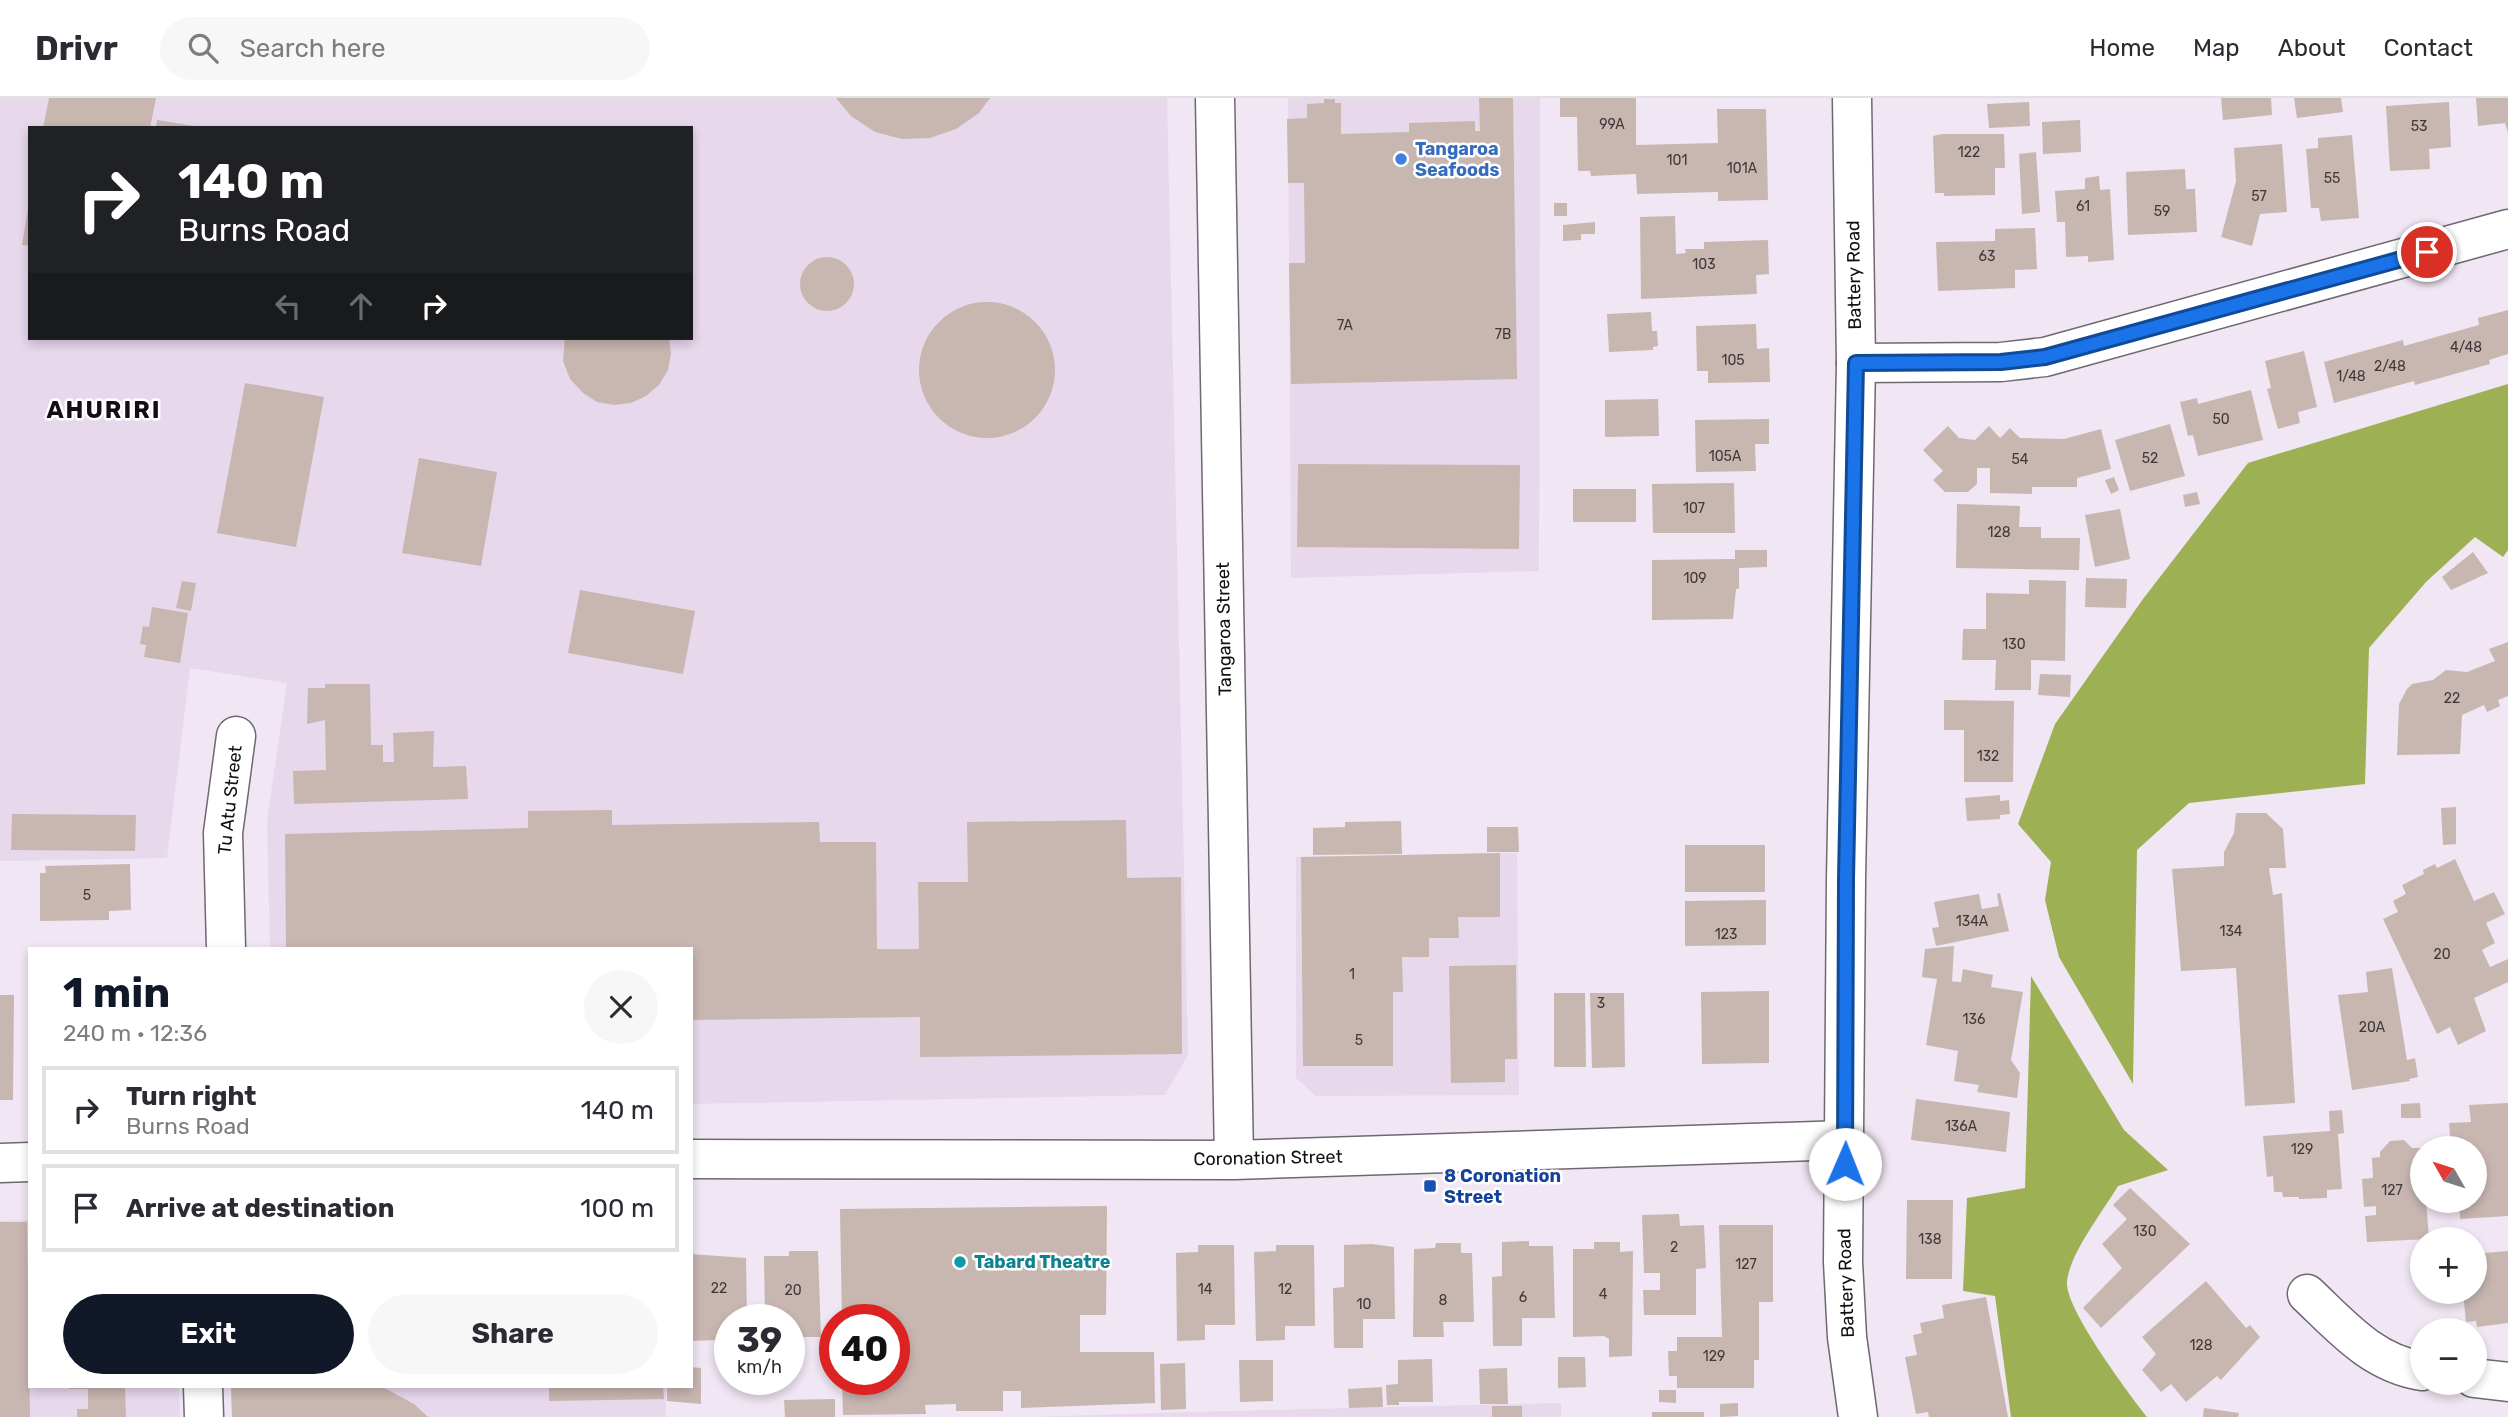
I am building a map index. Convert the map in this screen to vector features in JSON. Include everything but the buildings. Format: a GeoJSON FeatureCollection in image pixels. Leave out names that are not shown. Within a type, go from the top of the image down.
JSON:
{"type":"FeatureCollection","features":[{"type":"Feature","properties":{"kind":"street","name":"Tangaroa Street"},"geometry":{"type":"LineString","coordinates":[[1215,98],[1234,1160]]}},
{"type":"Feature","properties":{"kind":"street","name":"Battery Road"},"geometry":{"type":"LineString","coordinates":[[1852,98],[1856,363],[1846,866],[1843,1262],[1847,1338],[1858,1417]]}},
{"type":"Feature","properties":{"kind":"street"},"geometry":{"type":"LineString","coordinates":[[1856,363],[2001,362],[2045,357],[2508,229]]}},
{"type":"Feature","properties":{"kind":"street","name":"Tu Atu Street"},"geometry":{"type":"LineString","coordinates":[[226,947],[223,833],[236,736]]}},
{"type":"Feature","properties":{"kind":"street","name":"Coronation Street"},"geometry":{"type":"LineString","coordinates":[[693,1159],[1234,1160],[1845,1140]]}},
{"type":"Feature","properties":{"kind":"street"},"geometry":{"type":"LineString","coordinates":[[0,1163],[28,1163]]}},
{"type":"Feature","properties":{"kind":"street"},"geometry":{"type":"LineString","coordinates":[[2307,1294],[2368,1351],[2399,1367],[2410,1369]]}},
{"type":"Feature","properties":{"kind":"street"},"geometry":{"type":"LineString","coordinates":[[2487,1380],[2508,1382]]}},
{"type":"Feature","properties":{"kind":"street"},"geometry":{"type":"LineString","coordinates":[[203,1388],[204,1417]]}},
{"type":"Feature","properties":{"kind":"shaded area"},"geometry":{"type":"Polygon","coordinates":[[[0,98],[1167,98],[1188,1055],[1165,1095],[693,1104],[693,947],[270,947],[267,821],[287,683],[190,668],[167,858],[0,861],[0,98]]]}},
{"type":"Feature","properties":{"kind":"shaded area"},"geometry":{"type":"Polygon","coordinates":[[[1288,98],[1540,98],[1539,571],[1291,578],[1288,98]]]}},
{"type":"Feature","properties":{"kind":"shaded area"},"geometry":{"type":"Polygon","coordinates":[[[1517,853],[1519,1095],[1316,1096],[1296,1078],[1296,857],[1517,853]]]}},
{"type":"Feature","properties":{"kind":"shaded area"},"geometry":{"type":"Polygon","coordinates":[[[28,1220],[28,1388],[179,1388],[180,1417],[0,1417],[0,1221],[28,1220]]]}},
{"type":"Feature","properties":{"kind":"shaded area"},"geometry":{"type":"Polygon","coordinates":[[[231,1388],[666,1388],[666,1417],[232,1417],[231,1388]]]}},
{"type":"Feature","properties":{"kind":"shaded area"},"geometry":{"type":"Polygon","coordinates":[[[1561,1403],[1561,1417],[1032,1417],[1193,1412],[1561,1403]]]}},
{"type":"Feature","properties":{"kind":"green space"},"geometry":{"type":"Polygon","coordinates":[[[2508,384],[2508,550],[2503,557],[2475,537],[2426,582],[2369,648],[2365,784],[2189,803],[2137,850],[2133,1084],[2059,957],[2045,900],[2051,862],[2018,824],[2055,724],[2143,599],[2248,463],[2508,384]]]}},
{"type":"Feature","properties":{"kind":"green space"},"geometry":{"type":"Polygon","coordinates":[[[2031,976],[2124,1130],[2168,1170],[2118,1186],[2080,1246],[2067,1282],[2069,1295],[2087,1331],[2147,1417],[2011,1417],[1995,1296],[1963,1291],[1967,1198],[2025,1188],[2031,976]]]}},
{"type":"Feature","properties":{"kind":"place","name":"Tangaroa Seafoods"},"geometry":{"type":"Point","coordinates":[1401,159]}},
{"type":"Feature","properties":{"kind":"place","name":"8 Coronation Street"},"geometry":{"type":"Point","coordinates":[1430,1186]}},
{"type":"Feature","properties":{"kind":"place","name":"Tabard Theatre"},"geometry":{"type":"Point","coordinates":[960,1262]}},
{"type":"Feature","properties":{"kind":"district","name":"AHURIRI"},"geometry":{"type":"Point","coordinates":[104,410]}},
{"type":"Feature","properties":{"kind":"route"},"geometry":{"type":"LineString","coordinates":[[1845,1164],[1846,879],[1856,363],[2001,362],[2037,359],[2427,252]]}}]}
